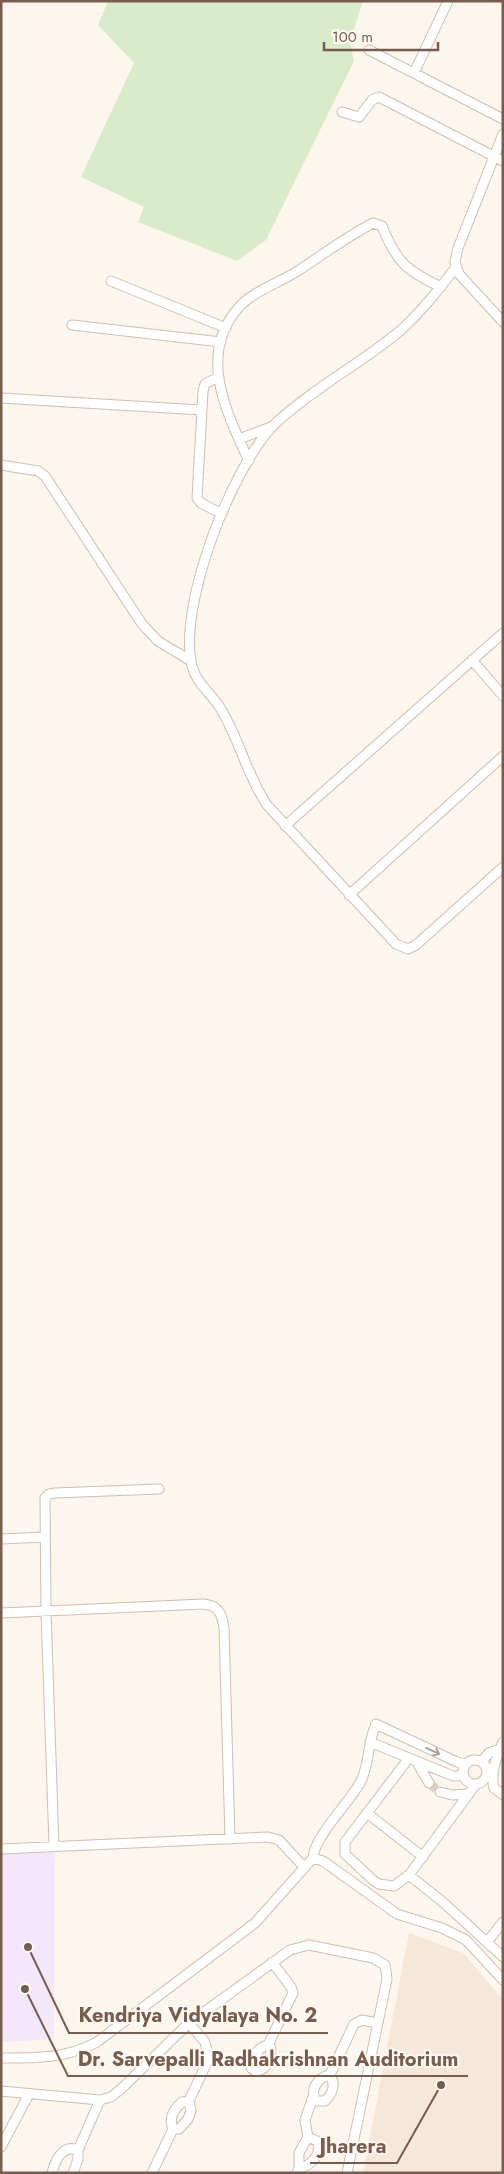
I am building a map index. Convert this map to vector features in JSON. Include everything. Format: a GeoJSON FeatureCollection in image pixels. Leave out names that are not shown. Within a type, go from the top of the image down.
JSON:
{"type":"FeatureCollection","features":[{"type":"Feature","properties":{"kind":"street"},"geometry":{"type":"LineString","coordinates":[[414,73],[448,1]]}},
{"type":"Feature","properties":{"kind":"street"},"geometry":{"type":"LineString","coordinates":[[369,50],[503,119]]}},
{"type":"Feature","properties":{"kind":"street"},"geometry":{"type":"LineString","coordinates":[[342,112],[359,117],[372,100],[379,97],[503,161]]}},
{"type":"Feature","properties":{"kind":"street"},"geometry":{"type":"LineString","coordinates":[[503,134],[458,248],[456,267],[441,287],[426,306],[402,329],[294,408],[273,426],[249,461],[222,514],[204,563],[195,596],[191,661],[195,674],[231,728],[258,792],[285,826],[396,944],[408,948],[422,940],[503,867]]}},
{"type":"Feature","properties":{"kind":"street"},"geometry":{"type":"LineString","coordinates":[[249,461],[226,411],[218,377],[221,342],[226,328],[242,304],[372,223],[382,226],[394,254],[403,265],[441,287]]}},
{"type":"Feature","properties":{"kind":"street"},"geometry":{"type":"LineString","coordinates":[[456,267],[464,280],[503,322]]}},
{"type":"Feature","properties":{"kind":"street"},"geometry":{"type":"LineString","coordinates":[[111,281],[226,328]]}},
{"type":"Feature","properties":{"kind":"street"},"geometry":{"type":"LineString","coordinates":[[72,324],[221,342]]}},
{"type":"Feature","properties":{"kind":"street"},"geometry":{"type":"LineString","coordinates":[[218,377],[204,387],[201,410],[198,499],[222,514]]}},
{"type":"Feature","properties":{"kind":"street"},"geometry":{"type":"LineString","coordinates":[[1,398],[201,410]]}},
{"type":"Feature","properties":{"kind":"street"},"geometry":{"type":"LineString","coordinates":[[239,439],[273,426]]}},
{"type":"Feature","properties":{"kind":"street"},"geometry":{"type":"LineString","coordinates":[[1,465],[38,471],[45,476],[142,624],[158,641],[191,661]]}},
{"type":"Feature","properties":{"kind":"street"},"geometry":{"type":"LineString","coordinates":[[285,826],[503,633]]}},
{"type":"Feature","properties":{"kind":"street"},"geometry":{"type":"LineString","coordinates":[[472,660],[503,696]]}},
{"type":"Feature","properties":{"kind":"street"},"geometry":{"type":"LineString","coordinates":[[349,894],[503,756]]}},
{"type":"Feature","properties":{"kind":"street"},"geometry":{"type":"LineString","coordinates":[[54,1846],[44,1502],[49,1494],[159,1489]]}},
{"type":"Feature","properties":{"kind":"street"},"geometry":{"type":"LineString","coordinates":[[1,1539],[45,1537]]}},
{"type":"Feature","properties":{"kind":"street"},"geometry":{"type":"LineString","coordinates":[[1,1613],[204,1604],[218,1609],[222,1615],[224,1628],[230,1839]]}},
{"type":"Feature","properties":{"kind":"street"},"geometry":{"type":"LineString","coordinates":[[1,2058],[61,2056],[77,2052],[97,2042],[256,1923],[313,1858],[318,1840],[339,1815],[364,1775],[370,1742],[376,1724],[457,1762],[466,1764]]}},
{"type":"Feature","properties":{"kind":"street"},"geometry":{"type":"LineString","coordinates":[[370,1742],[453,1776],[463,1776]]}},
{"type":"Feature","properties":{"kind":"street"},"geometry":{"type":"LineString","coordinates":[[487,1767],[501,1746]]}},
{"type":"Feature","properties":{"kind":"street"},"geometry":{"type":"LineString","coordinates":[[501,1746],[490,1753],[487,1775],[489,1782],[503,1794]]}},
{"type":"Feature","properties":{"kind":"street"},"geometry":{"type":"LineString","coordinates":[[412,1759],[428,1783]]}},
{"type":"Feature","properties":{"kind":"street"},"geometry":{"type":"LineString","coordinates":[[412,1759],[345,1842],[345,1854],[379,1884],[394,1886],[409,1875],[476,1784]]}},
{"type":"Feature","properties":{"kind":"street"},"geometry":{"type":"LineString","coordinates":[[463,1776],[466,1764],[472,1760],[487,1767]]}},
{"type":"Feature","properties":{"kind":"street"},"geometry":{"type":"LineString","coordinates":[[463,1776],[467,1781],[476,1784],[489,1782]]}},
{"type":"Feature","properties":{"kind":"street"},"geometry":{"type":"LineString","coordinates":[[440,1792],[452,1795],[469,1794]]}},
{"type":"Feature","properties":{"kind":"street"},"geometry":{"type":"LineString","coordinates":[[367,1813],[422,1857]]}},
{"type":"Feature","properties":{"kind":"street"},"geometry":{"type":"LineString","coordinates":[[1,1849],[274,1838],[304,1867]]}},
{"type":"Feature","properties":{"kind":"street"},"geometry":{"type":"LineString","coordinates":[[313,1858],[323,1861],[396,1914],[442,1928],[466,1940],[503,1980]]}},
{"type":"Feature","properties":{"kind":"street"},"geometry":{"type":"LineString","coordinates":[[409,1875],[444,1903],[503,1957]]}},
{"type":"Feature","properties":{"kind":"street"},"geometry":{"type":"LineString","coordinates":[[487,1942],[503,1922]]}},
{"type":"Feature","properties":{"kind":"street"},"geometry":{"type":"LineString","coordinates":[[1,2092],[100,2100],[110,2097],[120,2090],[189,2022],[290,1950],[301,1946],[380,1961],[385,1965],[387,1979],[376,2023],[347,2173]]}},
{"type":"Feature","properties":{"kind":"street"},"geometry":{"type":"LineString","coordinates":[[268,2045],[293,1993],[291,1987],[272,1962]]}},
{"type":"Feature","properties":{"kind":"street"},"geometry":{"type":"LineString","coordinates":[[308,2137],[317,2141],[319,2150],[309,2165],[298,2170],[299,2153],[308,2137],[305,2120],[319,2080],[330,2075],[356,2022],[362,2020],[376,2023]]}},
{"type":"Feature","properties":{"kind":"street"},"geometry":{"type":"LineString","coordinates":[[173,2129],[181,2128],[187,2122],[191,2111],[190,2101],[209,2054],[206,2042],[189,2022]]}},
{"type":"Feature","properties":{"kind":"street"},"geometry":{"type":"LineString","coordinates":[[313,2097],[318,2102],[327,2098],[333,2086],[330,2075]]}},
{"type":"Feature","properties":{"kind":"street"},"geometry":{"type":"LineString","coordinates":[[1,2147],[29,2094]]}},
{"type":"Feature","properties":{"kind":"street"},"geometry":{"type":"LineString","coordinates":[[73,2173],[78,2159],[78,2150],[100,2100]]}},
{"type":"Feature","properties":{"kind":"street"},"geometry":{"type":"LineString","coordinates":[[152,2173],[173,2129],[170,2120],[173,2113],[182,2102],[190,2101]]}},
{"type":"Feature","properties":{"kind":"street"},"geometry":{"type":"LineString","coordinates":[[52,2173],[56,2162],[64,2151],[71,2148],[78,2150]]}},
{"type":"Feature","properties":{"kind":"shaded area"},"geometry":{"type":"Polygon","coordinates":[[[55,1852],[54,2039],[1,2042],[1,1854],[55,1852]]]}},
{"type":"Feature","properties":{"kind":"shaded area"},"geometry":{"type":"Polygon","coordinates":[[[409,1933],[463,1953],[503,2000],[503,2173],[363,2173],[409,1933]]]}},
{"type":"Feature","properties":{"kind":"green space"},"geometry":{"type":"Polygon","coordinates":[[[108,1],[363,1],[350,42],[354,61],[266,240],[237,261],[138,222],[144,207],[81,177],[134,63],[98,25],[108,1]]]}},
{"type":"Feature","properties":{"kind":"tunnel"},"geometry":{"type":"LineString","coordinates":[[429,1783],[440,1792]]}},
{"type":"Feature","properties":{"kind":"place","name":"Kendriya Vidyalaya No. 2"},"geometry":{"type":"Point","coordinates":[28,1947]}},
{"type":"Feature","properties":{"kind":"place","name":"Dr. Sarvepalli Radhakrishnan Auditorium"},"geometry":{"type":"Point","coordinates":[25,1989]}},
{"type":"Feature","properties":{"kind":"place","name":"Jharera"},"geometry":{"type":"Point","coordinates":[441,2085]}}]}
